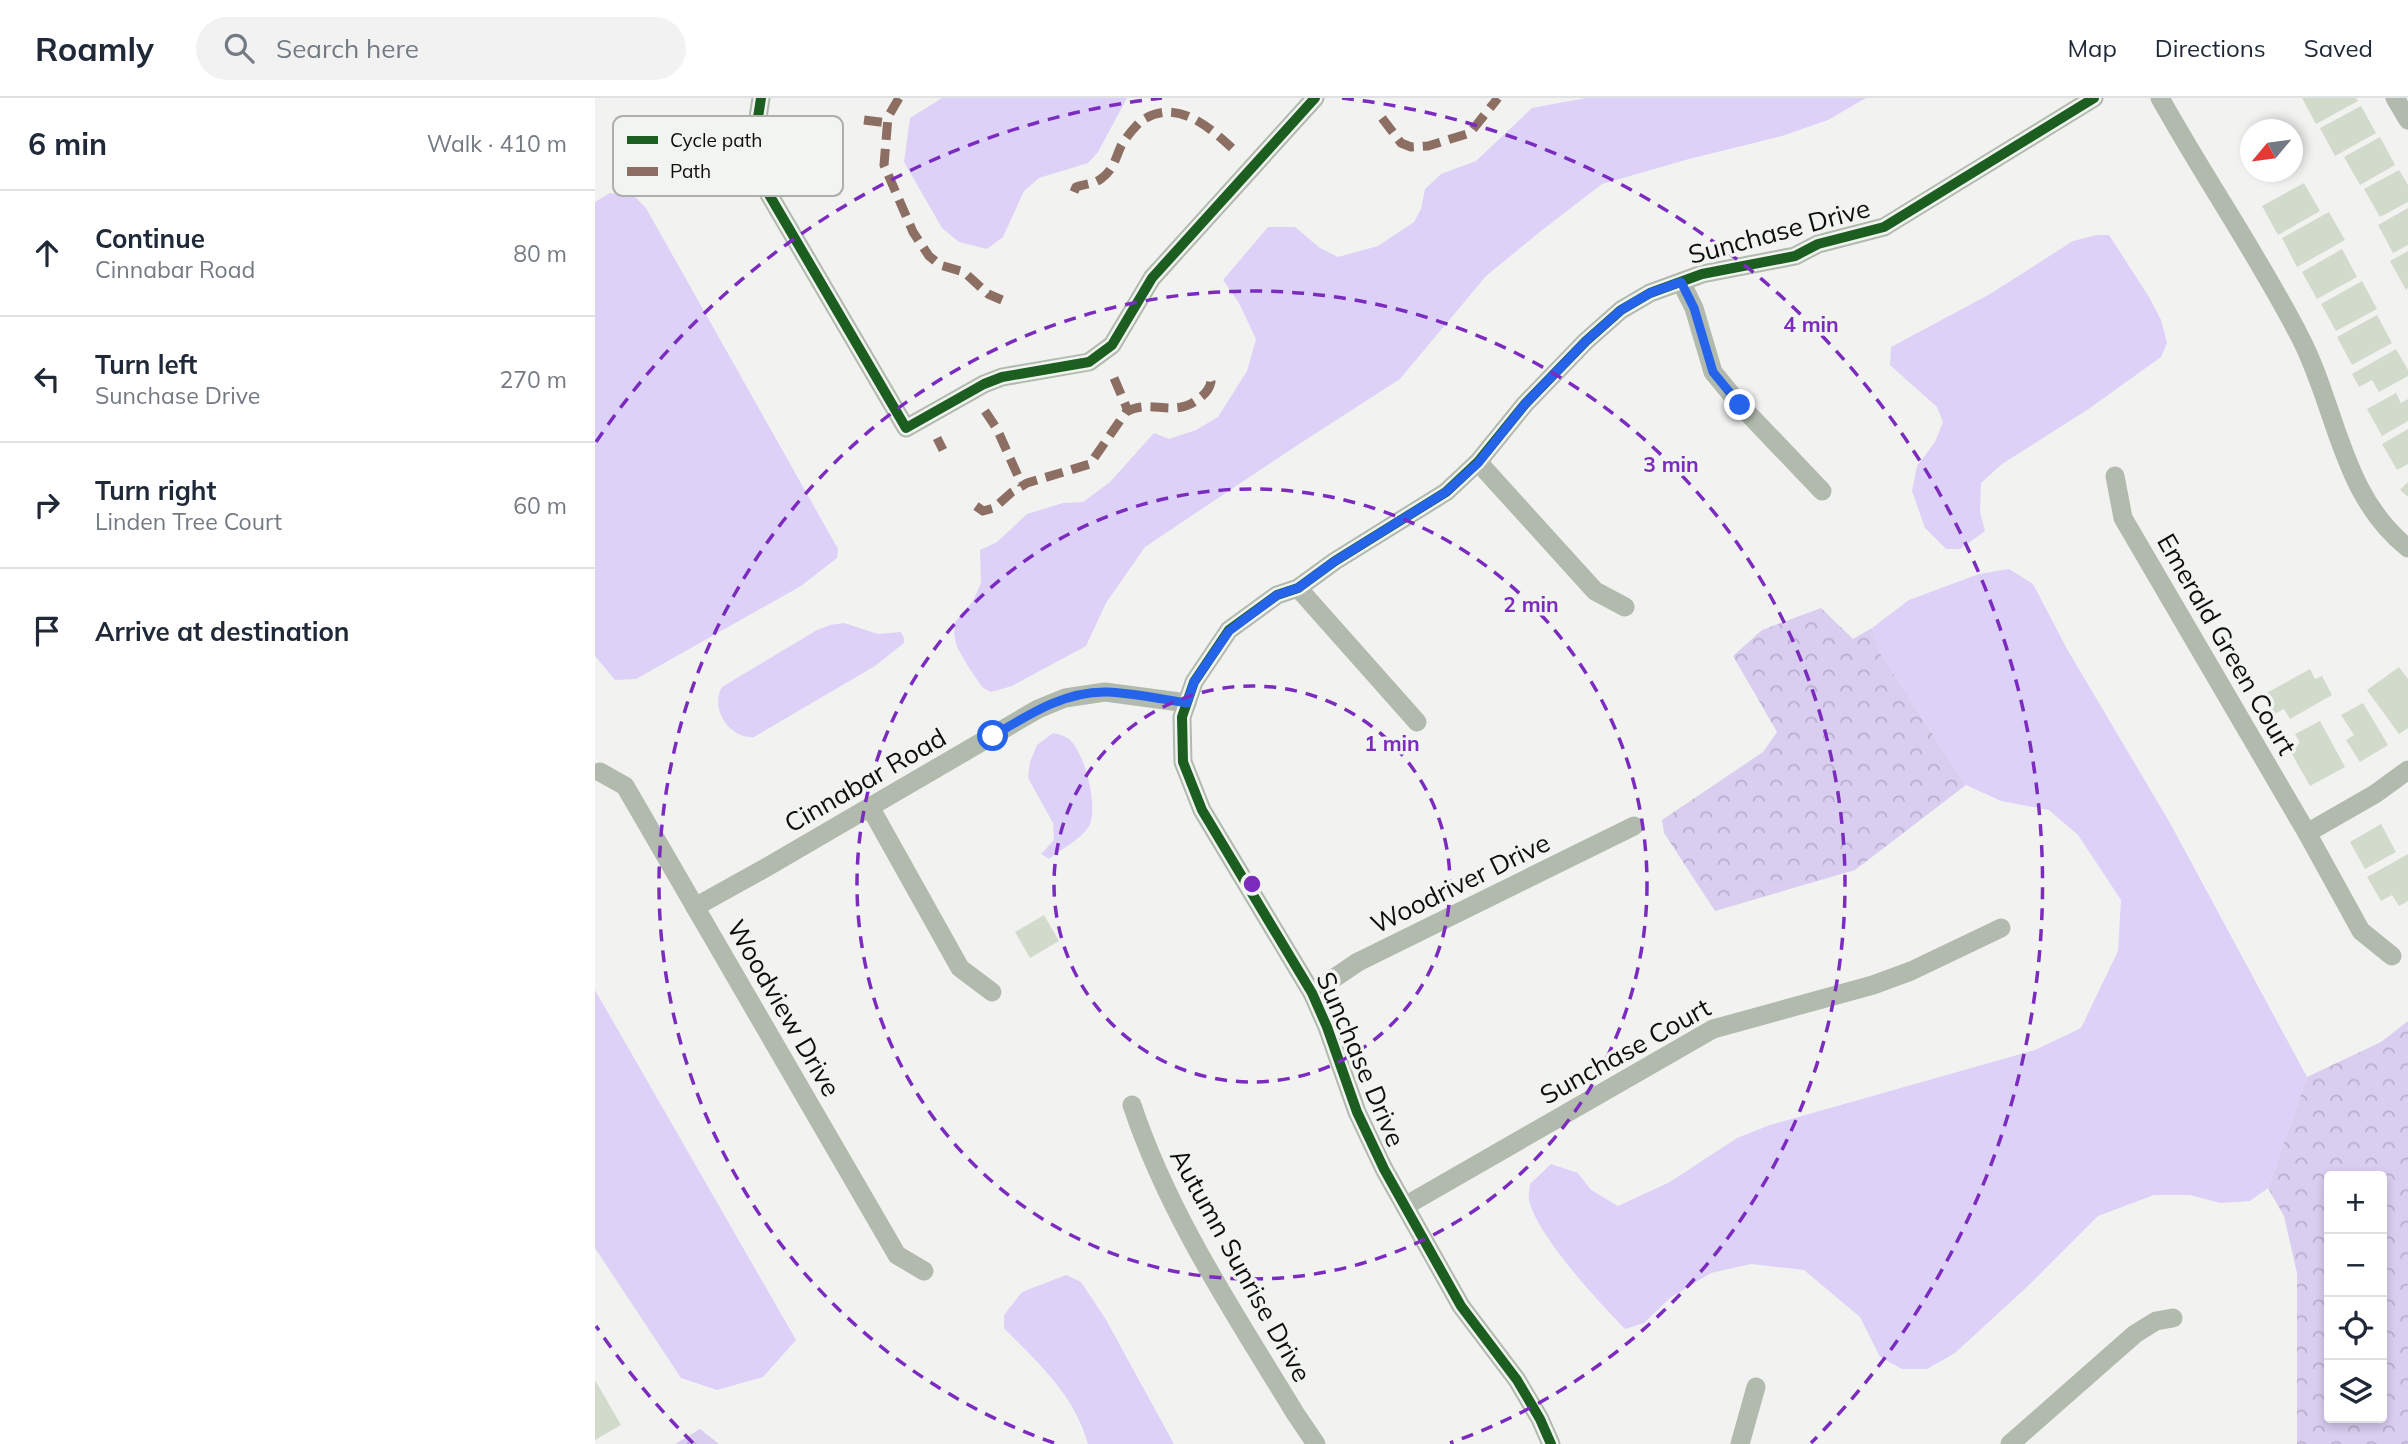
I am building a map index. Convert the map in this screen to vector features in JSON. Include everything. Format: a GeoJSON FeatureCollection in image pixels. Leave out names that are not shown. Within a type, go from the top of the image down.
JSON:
{"type":"FeatureCollection","features":[{"type":"Feature","properties":{"kind":"street"},"geometry":{"type":"LineString","coordinates":[[758,116],[761,98]]}},
{"type":"Feature","properties":{"kind":"street"},"geometry":{"type":"LineString","coordinates":[[770,196],[906,428],[983,384],[1001,377],[1089,362],[1112,345],[1152,278],[1315,98]]}},
{"type":"Feature","properties":{"kind":"street","name":"Sunchase Drive"},"geometry":{"type":"LineString","coordinates":[[1551,1444],[1517,1380],[1461,1306],[1384,1170],[1357,1112],[1312,993],[1202,810],[1183,762],[1182,717],[1194,682],[1229,631],[1277,595],[1298,588],[1335,561],[1446,492],[1478,463],[1525,404],[1595,334],[1630,304],[1650,293],[1702,274],[1795,256],[1818,244],[1884,227],[2094,98]]}},
{"type":"Feature","properties":{"kind":"street"},"geometry":{"type":"LineString","coordinates":[[2160,98],[2302,341],[2363,497],[2384,525],[2408,548]]}},
{"type":"Feature","properties":{"kind":"street"},"geometry":{"type":"LineString","coordinates":[[2395,98],[2408,120]]}},
{"type":"Feature","properties":{"kind":"street"},"geometry":{"type":"LineString","coordinates":[[1681,282],[1694,308],[1713,372],[1740,405],[1822,491]]}},
{"type":"Feature","properties":{"kind":"street"},"geometry":{"type":"LineString","coordinates":[[1478,463],[1595,591],[1625,607]]}},
{"type":"Feature","properties":{"kind":"street","name":"Emerald Green Court"},"geometry":{"type":"LineString","coordinates":[[2115,476],[2123,517],[2361,931],[2392,956]]}},
{"type":"Feature","properties":{"kind":"street"},"geometry":{"type":"LineString","coordinates":[[1298,588],[1417,722]]}},
{"type":"Feature","properties":{"kind":"street","name":"Cinnabar Road"},"geometry":{"type":"LineString","coordinates":[[695,907],[1038,709],[1065,698],[1105,692],[1187,703]]}},
{"type":"Feature","properties":{"kind":"street"},"geometry":{"type":"LineString","coordinates":[[2307,834],[2375,794],[2408,770]]}},
{"type":"Feature","properties":{"kind":"street","name":"Woodview Drive"},"geometry":{"type":"LineString","coordinates":[[600,772],[625,786],[897,1255],[924,1271]]}},
{"type":"Feature","properties":{"kind":"street"},"geometry":{"type":"LineString","coordinates":[[870,807],[961,968],[992,992]]}},
{"type":"Feature","properties":{"kind":"street","name":"Woodriver Drive"},"geometry":{"type":"LineString","coordinates":[[1312,993],[1359,962],[1635,826]]}},
{"type":"Feature","properties":{"kind":"street","name":"Sunchase Court"},"geometry":{"type":"LineString","coordinates":[[1405,1206],[1713,1029],[1898,976],[2001,928]]}},
{"type":"Feature","properties":{"kind":"street","name":"Autumn Sunrise Drive"},"geometry":{"type":"LineString","coordinates":[[1132,1105],[1147,1151],[1181,1223],[1315,1444]]}},
{"type":"Feature","properties":{"kind":"street"},"geometry":{"type":"LineString","coordinates":[[2010,1444],[2135,1334],[2156,1321],[2173,1318]]}},
{"type":"Feature","properties":{"kind":"street"},"geometry":{"type":"LineString","coordinates":[[1740,1444],[1756,1387]]}},
{"type":"Feature","properties":{"kind":"green space"},"geometry":{"type":"Polygon","coordinates":[[[1821,608],[1853,639],[1872,628],[1880,653],[1966,785],[1855,870],[1715,911],[1664,833],[1662,820],[1763,752],[1777,732],[1733,656],[1762,630],[1821,608]]]}},
{"type":"Feature","properties":{"kind":"green space"},"geometry":{"type":"Polygon","coordinates":[[[2408,1021],[2408,1444],[2297,1444],[2297,1273],[2284,1216],[2268,1188],[2307,1077],[2381,1042],[2408,1021]]]}},
{"type":"Feature","properties":{"kind":"green space"},"geometry":{"type":"Polygon","coordinates":[[[700,1429],[719,1444],[675,1444],[700,1429]]]}},
{"type":"Feature","properties":{"kind":"shaded area"},"geometry":{"type":"Polygon","coordinates":[[[942,98],[1127,98],[1098,152],[1088,163],[1039,178],[1024,191],[1003,237],[987,249],[959,242],[942,228],[904,162],[910,118],[942,98]]]}},
{"type":"Feature","properties":{"kind":"shaded area"},"geometry":{"type":"Polygon","coordinates":[[[1586,98],[1866,98],[1828,120],[1782,136],[1602,184],[1486,276],[1400,379],[1145,547],[1106,603],[1086,646],[1012,686],[991,692],[983,688],[957,647],[954,634],[955,622],[973,601],[981,583],[980,550],[997,542],[1027,514],[1063,503],[1083,502],[1110,482],[1154,433],[1169,439],[1196,430],[1218,417],[1247,371],[1256,339],[1239,303],[1223,280],[1268,227],[1295,227],[1320,248],[1338,257],[1378,246],[1414,222],[1421,209],[1425,189],[1441,174],[1476,161],[1532,108],[1586,98]]]}},
{"type":"Feature","properties":{"kind":"shaded area"},"geometry":{"type":"Polygon","coordinates":[[[613,193],[613,196],[634,196],[646,208],[838,549],[837,558],[801,586],[636,679],[615,680],[595,656],[595,202],[613,193]]]}},
{"type":"Feature","properties":{"kind":"shaded area"},"geometry":{"type":"Polygon","coordinates":[[[2109,235],[2149,297],[2161,320],[2167,343],[2161,357],[2090,408],[2002,464],[1981,483],[1980,512],[1985,531],[1960,549],[1946,549],[1925,528],[1912,491],[1917,466],[1935,442],[1943,422],[1937,407],[1890,365],[1891,347],[1990,294],[2073,241],[2109,235]]]}},
{"type":"Feature","properties":{"kind":"shaded area"},"geometry":{"type":"Polygon","coordinates":[[[2009,569],[2033,584],[2067,649],[2170,823],[2307,1077],[2268,1188],[2250,1201],[2220,1203],[2190,1195],[2154,1195],[2098,1216],[2028,1286],[1955,1353],[1927,1369],[1902,1369],[1880,1357],[1860,1317],[1804,1270],[1751,1264],[1711,1273],[1670,1298],[1644,1323],[1625,1329],[1570,1268],[1535,1215],[1529,1200],[1530,1184],[1551,1164],[1578,1173],[1591,1190],[1618,1206],[1670,1182],[1737,1138],[1770,1125],[2035,1050],[2081,1028],[2118,951],[2121,900],[2078,835],[2049,810],[2001,801],[1966,785],[1880,653],[1872,628],[1909,600],[1979,574],[2009,569]]]}},
{"type":"Feature","properties":{"kind":"shaded area"},"geometry":{"type":"Polygon","coordinates":[[[844,623],[878,634],[901,632],[904,643],[875,666],[754,737],[745,737],[730,728],[720,713],[718,704],[722,687],[817,630],[844,623]]]}},
{"type":"Feature","properties":{"kind":"shaded area"},"geometry":{"type":"Polygon","coordinates":[[[1053,733],[1069,739],[1075,746],[1089,782],[1092,809],[1091,820],[1084,833],[1049,859],[1041,854],[1054,840],[1053,823],[1028,778],[1030,762],[1037,745],[1053,733]]]}},
{"type":"Feature","properties":{"kind":"shaded area"},"geometry":{"type":"Polygon","coordinates":[[[595,990],[796,1340],[763,1377],[717,1390],[681,1378],[595,1248],[595,990]]]}},
{"type":"Feature","properties":{"kind":"shaded area"},"geometry":{"type":"Polygon","coordinates":[[[1066,1275],[1081,1282],[1105,1318],[1174,1444],[1088,1444],[1074,1410],[1054,1381],[1004,1328],[1004,1315],[1022,1292],[1066,1275]]]}},
{"type":"Feature","properties":{"kind":"building"},"geometry":{"type":"Polygon","coordinates":[[[2302,98],[2356,98],[2358,101],[2316,124],[2302,98]]]}},
{"type":"Feature","properties":{"kind":"building"},"geometry":{"type":"Polygon","coordinates":[[[2361,106],[2376,133],[2335,156],[2320,128],[2361,106]]]}},
{"type":"Feature","properties":{"kind":"building"},"geometry":{"type":"Polygon","coordinates":[[[2380,137],[2395,165],[2360,185],[2344,157],[2380,137]]]}},
{"type":"Feature","properties":{"kind":"building"},"geometry":{"type":"Polygon","coordinates":[[[2399,170],[2408,185],[2408,202],[2380,217],[2364,189],[2399,170]]]}},
{"type":"Feature","properties":{"kind":"building"},"geometry":{"type":"Polygon","coordinates":[[[2304,183],[2320,211],[2278,235],[2262,206],[2304,183]]]}},
{"type":"Feature","properties":{"kind":"building"},"geometry":{"type":"Polygon","coordinates":[[[2408,208],[2408,245],[2393,253],[2378,225],[2408,208]]]}},
{"type":"Feature","properties":{"kind":"building"},"geometry":{"type":"Polygon","coordinates":[[[2329,212],[2345,240],[2297,267],[2282,238],[2329,212]]]}},
{"type":"Feature","properties":{"kind":"building"},"geometry":{"type":"Polygon","coordinates":[[[2342,249],[2357,277],[2317,299],[2302,272],[2342,249]]]}},
{"type":"Feature","properties":{"kind":"building"},"geometry":{"type":"Polygon","coordinates":[[[2408,251],[2408,288],[2406,290],[2390,261],[2408,251]]]}},
{"type":"Feature","properties":{"kind":"building"},"geometry":{"type":"Polygon","coordinates":[[[2362,281],[2377,309],[2336,331],[2321,304],[2362,281]]]}},
{"type":"Feature","properties":{"kind":"building"},"geometry":{"type":"Polygon","coordinates":[[[2377,315],[2392,343],[2352,365],[2337,337],[2377,315]]]}},
{"type":"Feature","properties":{"kind":"building"},"geometry":{"type":"Polygon","coordinates":[[[2396,349],[2408,370],[2408,376],[2379,392],[2372,380],[2359,387],[2352,374],[2396,349]]]}},
{"type":"Feature","properties":{"kind":"building"},"geometry":{"type":"Polygon","coordinates":[[[2396,393],[2401,403],[2408,399],[2408,421],[2382,436],[2367,409],[2396,393]]]}},
{"type":"Feature","properties":{"kind":"building"},"geometry":{"type":"Polygon","coordinates":[[[2408,429],[2408,464],[2397,470],[2382,444],[2408,429]]]}},
{"type":"Feature","properties":{"kind":"building"},"geometry":{"type":"Polygon","coordinates":[[[2408,482],[2408,497],[2400,490],[2408,482]]]}},
{"type":"Feature","properties":{"kind":"building"},"geometry":{"type":"Polygon","coordinates":[[[2399,667],[2408,679],[2408,728],[2399,734],[2367,690],[2399,667]]]}},
{"type":"Feature","properties":{"kind":"building"},"geometry":{"type":"Polygon","coordinates":[[[2310,669],[2315,679],[2322,676],[2332,695],[2290,719],[2284,709],[2274,714],[2263,695],[2310,669]]]}},
{"type":"Feature","properties":{"kind":"building"},"geometry":{"type":"Polygon","coordinates":[[[2363,703],[2388,745],[2360,762],[2346,740],[2354,735],[2341,715],[2363,703]]]}},
{"type":"Feature","properties":{"kind":"building"},"geometry":{"type":"Polygon","coordinates":[[[2320,721],[2345,767],[2310,786],[2289,749],[2300,743],[2295,734],[2320,721]]]}},
{"type":"Feature","properties":{"kind":"building"},"geometry":{"type":"Polygon","coordinates":[[[2381,824],[2396,852],[2365,869],[2350,842],[2381,824]]]}},
{"type":"Feature","properties":{"kind":"building"},"geometry":{"type":"Polygon","coordinates":[[[2408,854],[2408,901],[2399,906],[2392,895],[2381,901],[2367,877],[2408,854]]]}},
{"type":"Feature","properties":{"kind":"building"},"geometry":{"type":"Polygon","coordinates":[[[1044,915],[1059,941],[1030,958],[1015,932],[1044,915]]]}},
{"type":"Feature","properties":{"kind":"building"},"geometry":{"type":"Polygon","coordinates":[[[595,1380],[621,1425],[595,1440],[595,1380]]]}},
{"type":"Feature","properties":{"kind":"marked path"},"geometry":{"type":"LineString","coordinates":[[899,98],[888,117],[884,165],[913,232],[929,256],[940,265],[964,272],[988,294],[1002,300]]}},
{"type":"Feature","properties":{"kind":"marked path"},"geometry":{"type":"LineString","coordinates":[[1382,118],[1401,143],[1411,147],[1428,146],[1470,133],[1498,98]]}},
{"type":"Feature","properties":{"kind":"marked path"},"geometry":{"type":"LineString","coordinates":[[1074,192],[1076,187],[1096,182],[1106,175],[1128,136],[1141,121],[1154,115],[1166,112],[1189,117],[1212,130],[1232,148]]}},
{"type":"Feature","properties":{"kind":"marked path"},"geometry":{"type":"LineString","coordinates":[[864,120],[887,123]]}},
{"type":"Feature","properties":{"kind":"marked path"},"geometry":{"type":"LineString","coordinates":[[976,506],[983,511],[994,508],[1027,483],[1090,464],[1126,412],[1143,407],[1170,408],[1188,405],[1208,390],[1211,382],[1208,375]]}},
{"type":"Feature","properties":{"kind":"marked path"},"geometry":{"type":"LineString","coordinates":[[1114,378],[1128,411]]}},
{"type":"Feature","properties":{"kind":"marked path"},"geometry":{"type":"LineString","coordinates":[[985,411],[997,429],[1022,485]]}},
{"type":"Feature","properties":{"kind":"marked path"},"geometry":{"type":"LineString","coordinates":[[937,438],[943,450]]}},
{"type":"Feature","properties":{"kind":"cycle path"},"geometry":{"type":"LineString","coordinates":[[758,116],[761,98]]}},
{"type":"Feature","properties":{"kind":"cycle path"},"geometry":{"type":"LineString","coordinates":[[770,196],[906,428],[984,384],[1002,377],[1089,362],[1112,345],[1152,278],[1315,98]]}},
{"type":"Feature","properties":{"kind":"cycle path"},"geometry":{"type":"LineString","coordinates":[[1551,1444],[1517,1380],[1461,1306],[1384,1169],[1357,1112],[1312,993],[1202,810],[1183,762],[1182,717],[1194,682],[1229,630],[1277,595],[1298,588],[1335,561],[1446,492],[1478,462],[1525,404],[1586,341],[1621,310],[1650,293],[1702,274],[1795,256],[1818,244],[1884,227],[2094,98]]}},
{"type":"Feature","properties":{"kind":"route"},"geometry":{"type":"LineString","coordinates":[[993,736],[1038,709],[1065,698],[1105,692],[1187,703],[1194,682],[1229,631],[1277,595],[1298,588],[1335,561],[1446,492],[1478,463],[1525,404],[1586,341],[1621,310],[1650,293],[1681,282],[1694,308],[1713,372],[1740,405]]}}]}
